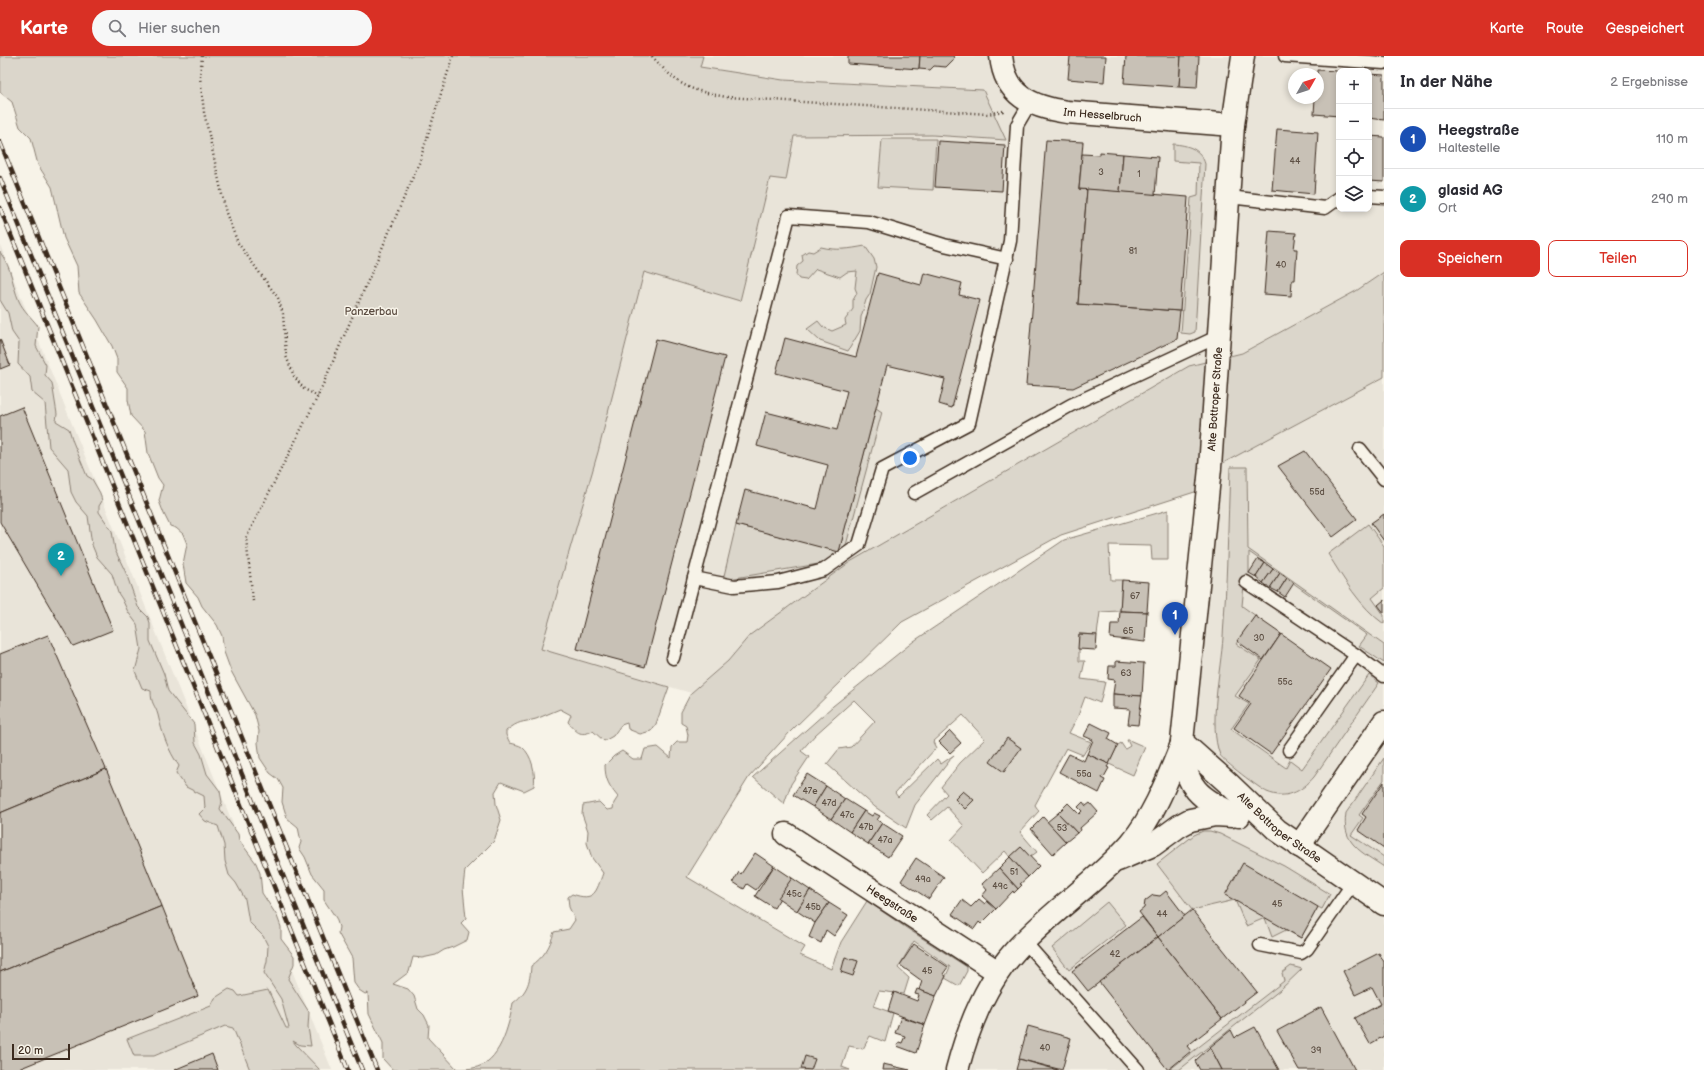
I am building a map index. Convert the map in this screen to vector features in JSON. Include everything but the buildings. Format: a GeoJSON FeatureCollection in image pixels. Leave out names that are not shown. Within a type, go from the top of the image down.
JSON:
{"type":"FeatureCollection","features":[{"type":"Feature","properties":{"kind":"street"},"geometry":{"type":"LineString","coordinates":[[1001,56],[1007,78],[1023,98]]}},
{"type":"Feature","properties":{"kind":"street","name":"Alte Bottroper Straße"},"geometry":{"type":"LineString","coordinates":[[1238,816],[1210,802],[1197,792],[1186,772],[1182,755],[1182,742],[1210,468],[1233,125],[1242,56]]}},
{"type":"Feature","properties":{"kind":"street","name":"Im Hesselbruch"},"geometry":{"type":"LineString","coordinates":[[1023,98],[1042,108],[1067,112],[1233,125]]}},
{"type":"Feature","properties":{"kind":"street"},"geometry":{"type":"LineString","coordinates":[[1299,846],[1384,722]]}},
{"type":"Feature","properties":{"kind":"street"},"geometry":{"type":"LineString","coordinates":[[957,1070],[974,1018],[989,986],[998,972],[1024,941],[1112,863],[1130,843],[1148,819],[1169,776],[1182,742]]}},
{"type":"Feature","properties":{"kind":"street","name":"Alte Bottroper Straße"},"geometry":{"type":"LineString","coordinates":[[1182,742],[1277,830],[1384,904]]}},
{"type":"Feature","properties":{"kind":"street"},"geometry":{"type":"LineString","coordinates":[[1112,863],[1153,845],[1190,820],[1214,815],[1238,816],[1277,830]]}},
{"type":"Feature","properties":{"kind":"street","name":"Heegstraße"},"geometry":{"type":"LineString","coordinates":[[786,834],[998,972]]}},
{"type":"Feature","properties":{"kind":"lane"},"geometry":{"type":"LineString","coordinates":[[1285,56],[1384,62]]}},
{"type":"Feature","properties":{"kind":"lane"},"geometry":{"type":"LineString","coordinates":[[694,578],[734,586],[778,582],[824,570],[859,545],[882,469],[969,423],[1007,260],[1010,241],[1017,124],[1023,98]]}},
{"type":"Feature","properties":{"kind":"lane"},"geometry":{"type":"LineString","coordinates":[[1229,196],[1325,208],[1336,200]]}},
{"type":"Feature","properties":{"kind":"lane"},"geometry":{"type":"LineString","coordinates":[[1372,196],[1384,197]]}},
{"type":"Feature","properties":{"kind":"lane"},"geometry":{"type":"LineString","coordinates":[[673,658],[788,216],[869,222],[944,245],[1007,260]]}},
{"type":"Feature","properties":{"kind":"lane"},"geometry":{"type":"LineString","coordinates":[[914,493],[1071,405],[1219,336]]}},
{"type":"Feature","properties":{"kind":"lane"},"geometry":{"type":"LineString","coordinates":[[1360,449],[1384,479]]}},
{"type":"Feature","properties":{"kind":"lane"},"geometry":{"type":"LineString","coordinates":[[1246,582],[1356,655],[1384,676]]}},
{"type":"Feature","properties":{"kind":"lane"},"geometry":{"type":"LineString","coordinates":[[1289,750],[1356,655]]}},
{"type":"Feature","properties":{"kind":"lane"},"geometry":{"type":"LineString","coordinates":[[1260,945],[1294,953],[1301,953],[1307,949],[1353,883]]}},
{"type":"Feature","properties":{"kind":"lane"},"geometry":{"type":"LineString","coordinates":[[1024,941],[1138,1070]]}},
{"type":"Feature","properties":{"kind":"path"},"geometry":{"type":"LineString","coordinates":[[202,56],[200,77],[204,112],[226,213],[238,243],[278,298],[283,314],[286,356],[294,376],[304,389],[318,396]]}},
{"type":"Feature","properties":{"kind":"path"},"geometry":{"type":"LineString","coordinates":[[253,601],[246,538],[318,396],[419,163],[453,56]]}},
{"type":"Feature","properties":{"kind":"path"},"geometry":{"type":"LineString","coordinates":[[652,56],[662,68],[681,84],[702,93],[727,97],[988,114],[1003,111],[1023,98]]}},
{"type":"Feature","properties":{"kind":"shaded area"},"geometry":{"type":"Polygon","coordinates":[[[703,56],[1384,56],[1384,272],[1356,291],[1241,353],[1189,366],[850,562],[750,635],[728,661],[691,693],[541,649],[598,452],[644,272],[740,300],[770,178],[786,179],[794,136],[932,135],[1005,140],[983,90],[783,80],[700,67],[703,56]]]}},
{"type":"Feature","properties":{"kind":"shaded area"},"geometry":{"type":"Polygon","coordinates":[[[0,245],[332,1070],[0,1070],[0,245]]]}},
{"type":"Feature","properties":{"kind":"shaded area"},"geometry":{"type":"Polygon","coordinates":[[[1384,377],[1384,1070],[957,1070],[981,1002],[1107,867],[1169,776],[1212,469],[1384,377]],[[1247,468],[1223,637],[1215,722],[1217,740],[1220,757],[1265,791],[1280,796],[1294,794],[1309,782],[1379,683],[1369,675],[1302,769],[1286,768],[1231,729],[1249,704],[1235,696],[1236,644],[1245,574],[1249,573],[1247,468]]]}},
{"type":"Feature","properties":{"kind":"green space","name":"Panzerbau"},"geometry":{"type":"Polygon","coordinates":[[[0,56],[703,56],[700,67],[783,80],[983,90],[1006,140],[932,135],[794,136],[786,180],[770,178],[740,301],[644,272],[598,452],[541,649],[669,687],[656,724],[651,731],[640,734],[628,729],[627,723],[621,725],[613,736],[604,741],[593,731],[584,734],[576,731],[568,722],[571,715],[560,709],[536,719],[518,723],[506,731],[506,735],[510,743],[522,747],[531,760],[534,770],[534,786],[524,791],[501,782],[495,792],[496,804],[501,820],[494,841],[465,870],[463,888],[466,918],[461,923],[469,932],[467,940],[436,955],[422,958],[413,957],[409,972],[393,984],[408,989],[414,996],[418,1009],[424,1015],[429,1025],[428,1038],[457,1069],[471,1068],[482,1065],[490,1059],[502,1042],[509,1022],[513,1003],[522,995],[527,987],[531,966],[540,959],[546,951],[554,932],[569,929],[575,920],[569,907],[568,897],[572,894],[586,897],[590,896],[594,894],[596,890],[603,873],[592,858],[587,843],[588,831],[582,814],[583,805],[599,802],[607,810],[613,809],[614,803],[618,797],[608,782],[605,765],[614,756],[622,751],[633,759],[642,759],[645,749],[658,747],[671,758],[672,747],[677,742],[687,742],[688,735],[686,726],[681,723],[681,712],[691,693],[728,661],[750,635],[850,562],[1189,366],[1242,353],[1356,291],[1384,272],[1384,377],[1212,469],[1204,489],[1061,535],[902,622],[790,732],[749,777],[687,877],[805,947],[800,955],[831,969],[841,942],[867,901],[967,967],[967,971],[959,986],[945,978],[950,967],[914,941],[898,968],[909,978],[904,994],[879,991],[873,1006],[893,1013],[885,1042],[870,1036],[863,1049],[849,1046],[842,1067],[850,1070],[393,1070],[383,1059],[383,1043],[369,1014],[368,993],[365,994],[359,990],[354,983],[352,958],[338,933],[339,927],[336,918],[324,900],[324,889],[312,874],[305,857],[299,848],[301,842],[298,827],[287,818],[282,802],[283,788],[278,779],[270,773],[260,758],[258,743],[259,731],[255,715],[231,671],[224,652],[222,636],[217,625],[202,606],[198,597],[186,583],[183,564],[187,544],[183,534],[176,528],[170,526],[159,501],[163,485],[158,478],[148,453],[145,431],[131,416],[128,400],[128,388],[117,372],[117,359],[112,346],[79,293],[77,266],[64,238],[52,187],[38,165],[31,138],[20,127],[12,102],[0,92],[0,56]]]}},
{"type":"Feature","properties":{"kind":"green space"},"geometry":{"type":"Polygon","coordinates":[[[882,139],[936,139],[933,190],[878,187],[882,139]]]}},
{"type":"Feature","properties":{"kind":"green space"},"geometry":{"type":"Polygon","coordinates":[[[1173,144],[1184,145],[1197,151],[1205,164],[1195,332],[1190,334],[1181,333],[1191,198],[1198,196],[1199,163],[1173,161],[1173,144]]]}},
{"type":"Feature","properties":{"kind":"green space"},"geometry":{"type":"Polygon","coordinates":[[[865,246],[874,259],[876,267],[870,294],[866,300],[861,317],[860,331],[848,351],[820,341],[807,329],[818,321],[823,327],[832,331],[846,325],[845,320],[853,309],[853,300],[857,293],[855,288],[857,271],[847,272],[840,277],[816,269],[806,280],[799,279],[796,275],[797,266],[803,261],[802,255],[808,251],[813,252],[821,247],[843,249],[865,246]]]}},
{"type":"Feature","properties":{"kind":"green space"},"geometry":{"type":"Polygon","coordinates":[[[0,252],[10,270],[19,301],[25,311],[38,326],[36,346],[46,365],[45,375],[52,383],[57,414],[56,421],[69,429],[87,476],[92,479],[100,493],[102,501],[99,506],[99,512],[112,531],[115,550],[126,573],[138,607],[148,617],[150,623],[150,641],[164,674],[168,691],[194,724],[195,743],[201,754],[207,774],[220,791],[222,802],[220,809],[238,834],[239,840],[256,863],[260,873],[262,893],[277,916],[281,927],[281,939],[294,956],[294,964],[288,979],[309,1012],[308,1027],[311,1046],[300,1045],[293,1041],[320,1070],[250,1070],[233,1028],[225,1026],[154,1056],[134,1056],[127,1039],[211,1006],[215,998],[229,989],[235,991],[239,996],[268,990],[286,1028],[289,1028],[281,999],[264,973],[267,961],[268,946],[263,936],[249,922],[245,899],[236,883],[229,875],[225,861],[224,845],[218,826],[205,821],[199,814],[205,808],[204,796],[186,787],[176,773],[179,766],[161,728],[157,711],[152,702],[151,691],[142,688],[135,671],[141,649],[137,624],[128,612],[118,593],[112,574],[97,557],[92,545],[88,516],[76,502],[71,492],[68,469],[49,447],[45,403],[32,392],[30,377],[18,364],[19,342],[12,332],[8,313],[0,300],[0,252]]]}},
{"type":"Feature","properties":{"kind":"green space"},"geometry":{"type":"Polygon","coordinates":[[[876,408],[882,412],[842,560],[723,580],[736,525],[839,551],[876,408]]]}},
{"type":"Feature","properties":{"kind":"green space"},"geometry":{"type":"Polygon","coordinates":[[[1230,467],[1247,467],[1248,549],[1384,645],[1384,663],[1359,646],[1367,635],[1249,552],[1249,573],[1245,574],[1242,606],[1256,616],[1236,644],[1261,660],[1235,696],[1249,704],[1231,729],[1286,768],[1290,760],[1302,769],[1369,675],[1379,683],[1314,777],[1304,787],[1287,795],[1274,794],[1263,790],[1222,758],[1217,743],[1215,713],[1222,650],[1230,467]]]}},
{"type":"Feature","properties":{"kind":"green space"},"geometry":{"type":"Polygon","coordinates":[[[1168,510],[1168,560],[1152,560],[1151,546],[1109,545],[1111,580],[1122,580],[1120,611],[1100,612],[1097,635],[1079,634],[1079,661],[1085,661],[1081,679],[1105,682],[1100,703],[1085,697],[1078,716],[1069,733],[1091,742],[1083,755],[1066,748],[1035,805],[1039,811],[1020,832],[1037,852],[1030,857],[1021,847],[1010,857],[1005,851],[982,873],[951,840],[964,826],[947,807],[932,820],[927,815],[947,794],[941,787],[960,763],[985,739],[963,715],[933,742],[936,748],[895,793],[898,797],[937,759],[941,764],[954,755],[915,805],[906,828],[875,807],[827,764],[839,749],[851,747],[875,721],[854,700],[815,735],[801,751],[809,757],[791,784],[784,804],[753,777],[833,706],[914,641],[1064,540],[1168,510]]]}},
{"type":"Feature","properties":{"kind":"green space"},"geometry":{"type":"Polygon","coordinates":[[[1368,524],[1384,546],[1384,588],[1372,598],[1384,615],[1384,624],[1360,601],[1328,554],[1368,524]]]}},
{"type":"Feature","properties":{"kind":"green space"},"geometry":{"type":"Polygon","coordinates":[[[1127,740],[1145,747],[1133,775],[1109,764],[1118,745],[1121,743],[1125,749],[1130,746],[1127,740]]]}},
{"type":"Feature","properties":{"kind":"green space"},"geometry":{"type":"Polygon","coordinates":[[[1384,758],[1384,780],[1359,815],[1363,818],[1351,835],[1384,857],[1384,867],[1355,846],[1350,840],[1345,824],[1346,813],[1384,758]]]}},
{"type":"Feature","properties":{"kind":"green space"},"geometry":{"type":"Polygon","coordinates":[[[1203,831],[1210,831],[1220,834],[1284,866],[1330,894],[1322,909],[1318,907],[1301,938],[1286,930],[1272,937],[1265,918],[1246,926],[1235,900],[1192,910],[1157,864],[1194,835],[1203,831]]]}},
{"type":"Feature","properties":{"kind":"green space"},"geometry":{"type":"Polygon","coordinates":[[[1107,902],[1126,925],[1069,970],[1052,948],[1107,902]]]}},
{"type":"Feature","properties":{"kind":"green space"},"geometry":{"type":"Polygon","coordinates":[[[1291,966],[1302,969],[1280,990],[1179,1070],[1169,1070],[1284,981],[1282,973],[1291,966]]]}},
{"type":"Feature","properties":{"kind":"railway"},"geometry":{"type":"LineString","coordinates":[[0,142],[377,1070]]}},
{"type":"Feature","properties":{"kind":"railway"},"geometry":{"type":"LineString","coordinates":[[0,178],[362,1070]]}},
{"type":"Feature","properties":{"kind":"railway"},"geometry":{"type":"LineString","coordinates":[[0,208],[348,1070]]}},
{"type":"Feature","properties":{"kind":"place","name":"glasid AG"},"geometry":{"type":"Point","coordinates":[61,576]}},
{"type":"Feature","properties":{"kind":"place","name":"Heegstraße"},"geometry":{"type":"Point","coordinates":[1175,635]}}]}
